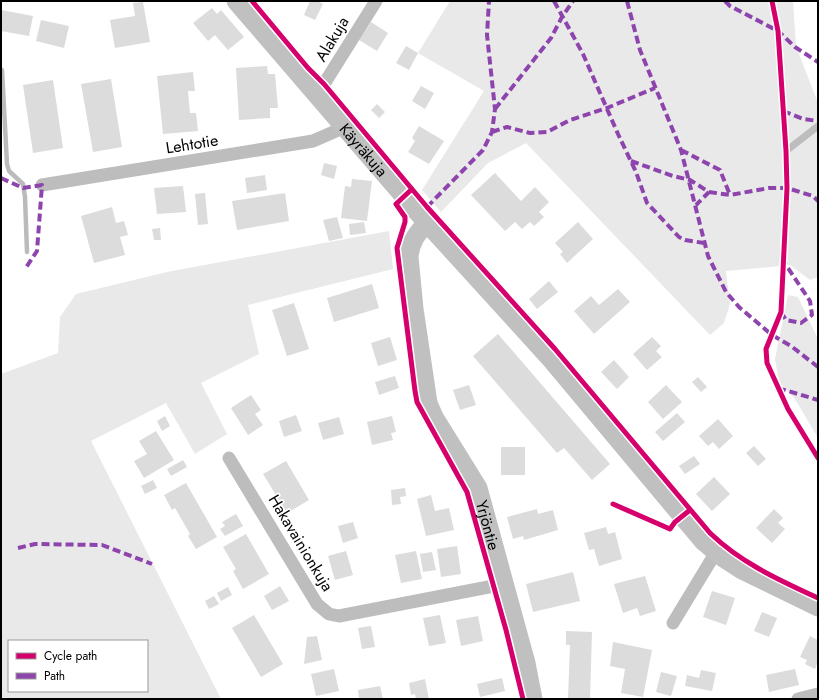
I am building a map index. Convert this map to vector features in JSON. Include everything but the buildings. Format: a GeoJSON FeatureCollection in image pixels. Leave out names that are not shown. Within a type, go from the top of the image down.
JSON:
{"type":"FeatureCollection","features":[{"type":"Feature","properties":{"kind":"street","name":"Käyräkuja"},"geometry":{"type":"LineString","coordinates":[[236,1],[317,93],[427,223],[549,357],[703,541],[730,562],[754,576],[818,607]]}},
{"type":"Feature","properties":{"kind":"street","name":"Alakuja"},"geometry":{"type":"LineString","coordinates":[[317,93],[376,1]]}},
{"type":"Feature","properties":{"kind":"street","name":"Lehtotie"},"geometry":{"type":"LineString","coordinates":[[42,185],[313,141],[345,127]]}},
{"type":"Feature","properties":{"kind":"street","name":"Yrjöntie"},"geometry":{"type":"LineString","coordinates":[[427,223],[417,232],[409,257],[415,317],[428,403],[434,417],[478,488],[526,663],[533,699]]}},
{"type":"Feature","properties":{"kind":"street","name":"Hakavainionkuja"},"geometry":{"type":"LineString","coordinates":[[229,458],[317,604],[329,614],[339,616],[504,584]]}},
{"type":"Feature","properties":{"kind":"street"},"geometry":{"type":"LineString","coordinates":[[673,623],[716,552]]}},
{"type":"Feature","properties":{"kind":"street"},"geometry":{"type":"LineString","coordinates":[[798,699],[818,694]]}},
{"type":"Feature","properties":{"kind":"lane"},"geometry":{"type":"LineString","coordinates":[[786,151],[818,126]]}},
{"type":"Feature","properties":{"kind":"shaded area"},"geometry":{"type":"Polygon","coordinates":[[[450,1],[793,1],[796,46],[818,103],[818,277],[810,280],[790,265],[726,271],[730,304],[724,323],[710,335],[526,143],[488,163],[441,212],[422,190],[484,91],[418,53],[450,1]]]}},
{"type":"Feature","properties":{"kind":"shaded area"},"geometry":{"type":"Polygon","coordinates":[[[389,231],[393,269],[248,305],[259,354],[201,383],[227,434],[195,454],[166,403],[91,441],[221,699],[1,699],[1,374],[58,353],[60,317],[76,294],[167,272],[389,231]]]}},
{"type":"Feature","properties":{"kind":"shaded area"},"geometry":{"type":"Polygon","coordinates":[[[788,295],[798,297],[818,339],[818,438],[795,399],[779,382],[775,359],[788,295]]]}},
{"type":"Feature","properties":{"kind":"waterway"},"geometry":{"type":"LineString","coordinates":[[2,70],[7,164],[9,171],[23,184],[25,197],[27,252]]}},
{"type":"Feature","properties":{"kind":"marked path"},"geometry":{"type":"LineString","coordinates":[[427,207],[483,150],[492,132],[495,109],[487,35],[489,1]]}},
{"type":"Feature","properties":{"kind":"marked path"},"geometry":{"type":"LineString","coordinates":[[554,1],[583,54],[636,172],[647,203],[679,237],[685,240],[704,243]]}},
{"type":"Feature","properties":{"kind":"marked path"},"geometry":{"type":"LineString","coordinates":[[495,109],[551,38],[562,17],[573,1]]}},
{"type":"Feature","properties":{"kind":"marked path"},"geometry":{"type":"LineString","coordinates":[[627,1],[640,50],[681,150],[708,256],[726,292],[739,307],[772,335],[791,346],[818,367]]}},
{"type":"Feature","properties":{"kind":"marked path"},"geometry":{"type":"LineString","coordinates":[[725,1],[730,6],[778,31],[795,47],[818,62]]}},
{"type":"Feature","properties":{"kind":"marked path"},"geometry":{"type":"LineString","coordinates":[[492,132],[507,127],[530,133],[547,132],[570,120],[607,108],[655,88]]}},
{"type":"Feature","properties":{"kind":"marked path"},"geometry":{"type":"LineString","coordinates":[[783,111],[803,119],[818,121]]}},
{"type":"Feature","properties":{"kind":"marked path"},"geometry":{"type":"LineString","coordinates":[[681,150],[720,170],[730,195]]}},
{"type":"Feature","properties":{"kind":"marked path"},"geometry":{"type":"LineString","coordinates":[[631,161],[673,176],[690,180],[709,192],[696,205]]}},
{"type":"Feature","properties":{"kind":"marked path"},"geometry":{"type":"LineString","coordinates":[[1,178],[23,188],[42,185],[37,251],[25,269]]}},
{"type":"Feature","properties":{"kind":"marked path"},"geometry":{"type":"LineString","coordinates":[[709,192],[730,195],[769,188],[787,188],[813,196],[818,201]]}},
{"type":"Feature","properties":{"kind":"marked path"},"geometry":{"type":"LineString","coordinates":[[781,312],[786,320],[801,323],[812,315],[810,301],[784,262]]}},
{"type":"Feature","properties":{"kind":"marked path"},"geometry":{"type":"LineString","coordinates":[[778,388],[818,400]]}},
{"type":"Feature","properties":{"kind":"marked path"},"geometry":{"type":"LineString","coordinates":[[18,548],[35,544],[102,545],[152,564]]}},
{"type":"Feature","properties":{"kind":"cycle path"},"geometry":{"type":"LineString","coordinates":[[252,1],[427,207],[555,349],[710,533],[734,553],[761,570],[818,598]]}},
{"type":"Feature","properties":{"kind":"cycle path"},"geometry":{"type":"LineString","coordinates":[[772,1],[778,31],[787,188],[781,312],[766,349],[767,363],[788,409],[818,458]]}},
{"type":"Feature","properties":{"kind":"cycle path"},"geometry":{"type":"LineString","coordinates":[[412,189],[396,204],[405,217],[405,222],[397,248],[417,402],[467,492],[506,630],[523,699]]}},
{"type":"Feature","properties":{"kind":"cycle path"},"geometry":{"type":"LineString","coordinates":[[613,504],[670,529],[675,522],[690,510]]}}]}
